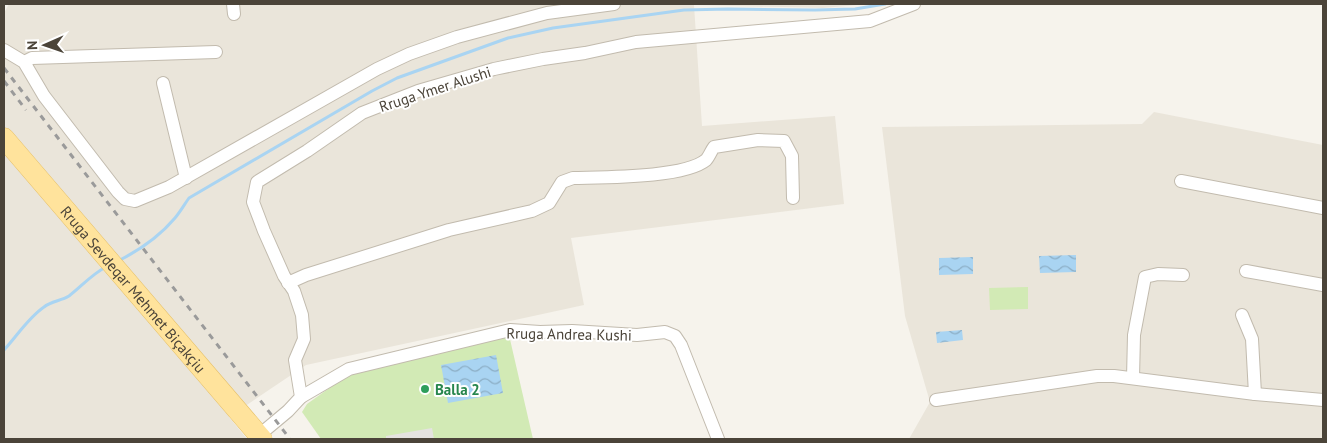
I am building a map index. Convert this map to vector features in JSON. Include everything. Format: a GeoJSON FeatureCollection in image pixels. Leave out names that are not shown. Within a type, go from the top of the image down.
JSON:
{"type":"FeatureCollection","features":[{"type":"Feature","properties":{"kind":"main road","name":"Rruga Sevdeqar Mehmet Biçakçiu"},"geometry":{"type":"LineString","coordinates":[[4,138],[260,438]]}},
{"type":"Feature","properties":{"kind":"street"},"geometry":{"type":"LineString","coordinates":[[4,50],[24,62],[44,96],[125,199],[135,201],[186,178],[376,69],[409,54],[457,37],[547,13],[614,4]]}},
{"type":"Feature","properties":{"kind":"street","name":"Rruga Ymer Alushi"},"geometry":{"type":"LineString","coordinates":[[302,397],[295,360],[304,339],[302,315],[294,292],[264,231],[253,202],[257,182],[307,151],[362,113],[428,88],[494,69],[543,59],[585,53],[636,42],[870,21],[914,4]]}},
{"type":"Feature","properties":{"kind":"street"},"geometry":{"type":"LineString","coordinates":[[24,62],[32,58],[216,52]]}},
{"type":"Feature","properties":{"kind":"street"},"geometry":{"type":"LineString","coordinates":[[163,83],[186,178]]}},
{"type":"Feature","properties":{"kind":"street"},"geometry":{"type":"LineString","coordinates":[[288,282],[449,230],[532,211],[549,203],[562,182],[574,178],[673,173],[696,166],[707,160],[714,147],[731,144],[758,140],[784,140],[792,156],[793,198]]}},
{"type":"Feature","properties":{"kind":"street"},"geometry":{"type":"LineString","coordinates":[[1181,181],[1323,208]]}},
{"type":"Feature","properties":{"kind":"street"},"geometry":{"type":"LineString","coordinates":[[1246,271],[1323,285]]}},
{"type":"Feature","properties":{"kind":"street"},"geometry":{"type":"LineString","coordinates":[[1133,378],[1135,327],[1144,277],[1158,274],[1183,275]]}},
{"type":"Feature","properties":{"kind":"street"},"geometry":{"type":"LineString","coordinates":[[1242,315],[1252,339],[1256,394]]}},
{"type":"Feature","properties":{"kind":"street","name":"Rruga Andrea Kushi"},"geometry":{"type":"LineString","coordinates":[[302,397],[349,369],[510,330],[637,335],[665,332],[675,336],[681,346],[718,439]]}},
{"type":"Feature","properties":{"kind":"street"},"geometry":{"type":"LineString","coordinates":[[936,400],[1097,376],[1133,378],[1256,394],[1323,400]]}},
{"type":"Feature","properties":{"kind":"street"},"geometry":{"type":"LineString","coordinates":[[260,438],[302,397]]}},
{"type":"Feature","properties":{"kind":"shaded area"},"geometry":{"type":"Polygon","coordinates":[[[9,4],[869,4],[823,8],[694,5],[702,126],[835,116],[844,204],[571,238],[584,305],[306,365],[229,417],[247,439],[4,439],[4,13],[9,4]]]}},
{"type":"Feature","properties":{"kind":"shaded area"},"geometry":{"type":"Polygon","coordinates":[[[1154,112],[1323,145],[1323,439],[909,439],[930,402],[905,316],[882,127],[1142,124],[1154,112]]]}},
{"type":"Feature","properties":{"kind":"shaded area"},"geometry":{"type":"Polygon","coordinates":[[[432,428],[434,439],[386,439],[386,436],[432,428]]]}},
{"type":"Feature","properties":{"kind":"green space"},"geometry":{"type":"Polygon","coordinates":[[[1028,287],[1028,309],[990,310],[989,288],[1028,287]]]}},
{"type":"Feature","properties":{"kind":"green space","name":"Balla 2"},"geometry":{"type":"Polygon","coordinates":[[[509,335],[533,439],[321,439],[302,412],[307,404],[349,374],[509,335]]]}},
{"type":"Feature","properties":{"kind":"water"},"geometry":{"type":"Polygon","coordinates":[[[1076,255],[1076,272],[1040,273],[1039,256],[1076,255]]]}},
{"type":"Feature","properties":{"kind":"water"},"geometry":{"type":"Polygon","coordinates":[[[973,257],[973,274],[939,275],[939,258],[973,257]]]}},
{"type":"Feature","properties":{"kind":"water"},"geometry":{"type":"Polygon","coordinates":[[[962,330],[963,340],[937,343],[936,332],[962,330]]]}},
{"type":"Feature","properties":{"kind":"water"},"geometry":{"type":"Polygon","coordinates":[[[496,355],[503,393],[448,403],[441,365],[496,355]]]}},
{"type":"Feature","properties":{"kind":"waterway"},"geometry":{"type":"LineString","coordinates":[[118,261],[156,237],[175,218],[189,198],[372,91],[397,78],[508,38],[553,28],[684,10],[855,9],[885,4]]}},
{"type":"Feature","properties":{"kind":"waterway"},"geometry":{"type":"LineString","coordinates":[[4,350],[38,311],[50,303],[69,296],[106,267]]}},
{"type":"Feature","properties":{"kind":"railway"},"geometry":{"type":"LineString","coordinates":[[4,68],[290,439]]}},
{"type":"Feature","properties":{"kind":"railway"},"geometry":{"type":"LineString","coordinates":[[4,81],[26,110]]}},
{"type":"Feature","properties":{"kind":"place","name":"Balla 2"},"geometry":{"type":"Point","coordinates":[425,389]}}]}
